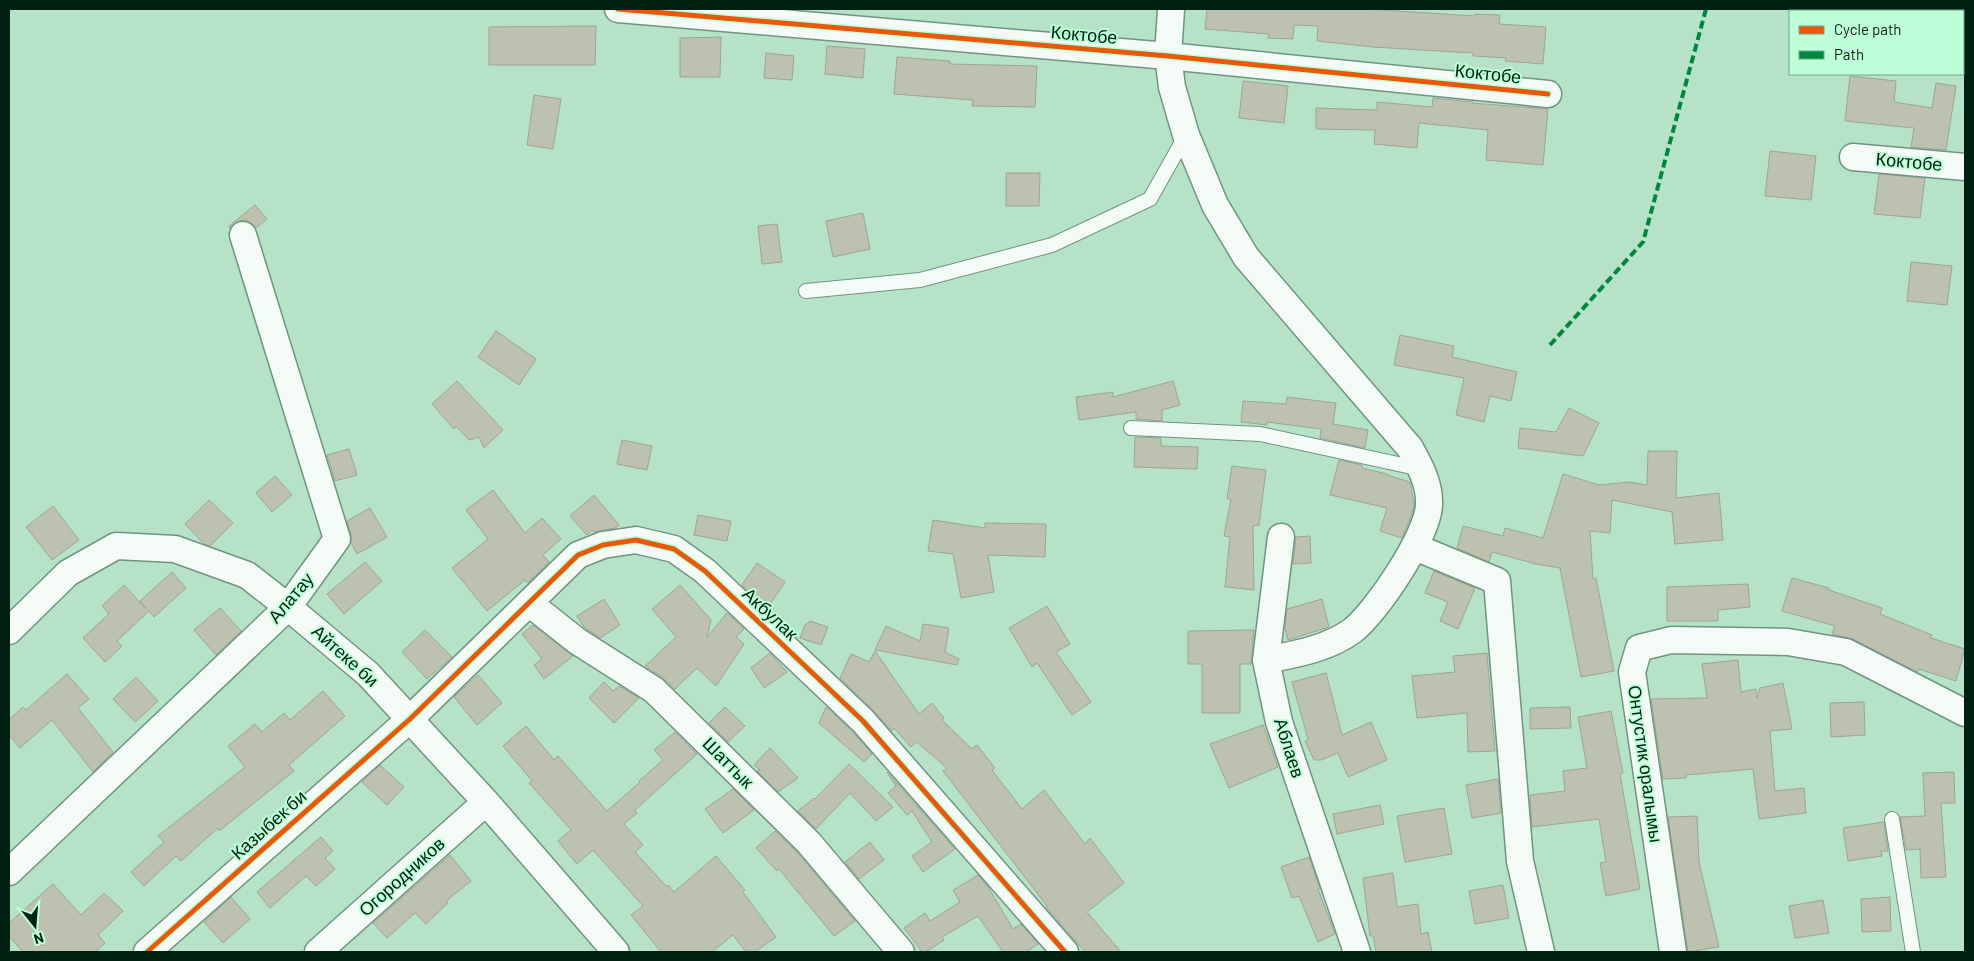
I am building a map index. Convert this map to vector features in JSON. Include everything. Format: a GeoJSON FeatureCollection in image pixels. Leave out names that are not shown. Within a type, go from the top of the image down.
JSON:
{"type":"FeatureCollection","features":[{"type":"Feature","properties":{"kind":"street","name":"Коктобе"},"geometry":{"type":"LineString","coordinates":[[618,9],[1168,56],[1548,94]]}},
{"type":"Feature","properties":{"kind":"street"},"geometry":{"type":"LineString","coordinates":[[1171,9],[1168,56],[1172,87],[1186,135],[1215,205],[1246,256],[1410,448],[1422,470],[1428,487],[1429,506],[1424,528],[1415,547],[1366,619],[1352,632],[1322,647],[1266,660]]}},
{"type":"Feature","properties":{"kind":"street","name":"Коктобе"},"geometry":{"type":"LineString","coordinates":[[1853,157],[1965,167]]}},
{"type":"Feature","properties":{"kind":"street","name":"Алатау"},"geometry":{"type":"LineString","coordinates":[[9,872],[288,606],[336,539],[243,234]]}},
{"type":"Feature","properties":{"kind":"street","name":"Аблаев"},"geometry":{"type":"LineString","coordinates":[[1281,537],[1266,660],[1279,722],[1357,952]]}},
{"type":"Feature","properties":{"kind":"street","name":"Акбулак"},"geometry":{"type":"LineString","coordinates":[[410,719],[578,555],[603,545],[636,540],[674,549],[705,571],[863,721],[1065,952]]}},
{"type":"Feature","properties":{"kind":"street","name":"Айтеке би"},"geometry":{"type":"LineString","coordinates":[[9,631],[68,573],[116,546],[175,549],[246,575],[288,606],[368,674],[486,802],[616,952]]}},
{"type":"Feature","properties":{"kind":"street"},"geometry":{"type":"LineString","coordinates":[[1415,547],[1497,581],[1520,861],[1541,952]]}},
{"type":"Feature","properties":{"kind":"street","name":"Шаттык"},"geometry":{"type":"LineString","coordinates":[[529,603],[577,641],[654,690],[809,843],[901,952]]}},
{"type":"Feature","properties":{"kind":"street","name":"Онтустик оралымы"},"geometry":{"type":"LineString","coordinates":[[1673,952],[1632,672],[1639,648],[1671,640],[1788,642],[1846,652],[1965,713]]}},
{"type":"Feature","properties":{"kind":"street","name":"Казыбек би"},"geometry":{"type":"LineString","coordinates":[[147,952],[410,719]]}},
{"type":"Feature","properties":{"kind":"street","name":"Огородников"},"geometry":{"type":"LineString","coordinates":[[318,952],[486,802]]}},
{"type":"Feature","properties":{"kind":"lane"},"geometry":{"type":"LineString","coordinates":[[806,291],[920,280],[1052,245],[1150,199],[1186,135]]}},
{"type":"Feature","properties":{"kind":"lane"},"geometry":{"type":"LineString","coordinates":[[1131,428],[1260,434],[1422,470]]}},
{"type":"Feature","properties":{"kind":"lane"},"geometry":{"type":"LineString","coordinates":[[1892,819],[1913,952]]}},
{"type":"Feature","properties":{"kind":"building"},"geometry":{"type":"Polygon","coordinates":[[[1207,9],[1367,9],[1475,16],[1475,14],[1500,15],[1499,24],[1546,27],[1543,64],[1505,61],[1506,58],[1473,56],[1473,53],[1373,47],[1317,41],[1318,26],[1294,25],[1293,39],[1268,38],[1269,34],[1205,29],[1207,9]]]}},
{"type":"Feature","properties":{"kind":"building"},"geometry":{"type":"Polygon","coordinates":[[[596,26],[595,65],[489,65],[489,27],[596,26]]]}},
{"type":"Feature","properties":{"kind":"building"},"geometry":{"type":"Polygon","coordinates":[[[721,37],[720,77],[680,77],[680,38],[721,37]]]}},
{"type":"Feature","properties":{"kind":"building"},"geometry":{"type":"Polygon","coordinates":[[[827,46],[865,49],[863,78],[825,74],[827,46]]]}},
{"type":"Feature","properties":{"kind":"building"},"geometry":{"type":"Polygon","coordinates":[[[766,53],[794,56],[792,80],[764,78],[766,53]]]}},
{"type":"Feature","properties":{"kind":"building"},"geometry":{"type":"Polygon","coordinates":[[[897,57],[950,61],[950,64],[1037,66],[1035,107],[972,106],[973,100],[894,94],[897,57]]]}},
{"type":"Feature","properties":{"kind":"building"},"geometry":{"type":"Polygon","coordinates":[[[1850,76],[1896,81],[1894,102],[1932,108],[1936,83],[1956,86],[1946,150],[1911,147],[1914,128],[1845,121],[1850,76]]]}},
{"type":"Feature","properties":{"kind":"building"},"geometry":{"type":"Polygon","coordinates":[[[1243,81],[1288,86],[1284,123],[1239,118],[1243,81]]]}},
{"type":"Feature","properties":{"kind":"building"},"geometry":{"type":"Polygon","coordinates":[[[534,95],[561,99],[553,149],[527,145],[534,95]]]}},
{"type":"Feature","properties":{"kind":"building"},"geometry":{"type":"Polygon","coordinates":[[[1433,98],[1548,109],[1543,165],[1486,160],[1488,130],[1419,123],[1417,148],[1374,144],[1375,130],[1316,129],[1316,108],[1377,110],[1377,102],[1432,107],[1433,98]]]}},
{"type":"Feature","properties":{"kind":"building"},"geometry":{"type":"Polygon","coordinates":[[[1770,151],[1816,156],[1811,200],[1765,196],[1770,151]]]}},
{"type":"Feature","properties":{"kind":"building"},"geometry":{"type":"Polygon","coordinates":[[[1006,173],[1040,173],[1039,206],[1006,206],[1006,173]]]}},
{"type":"Feature","properties":{"kind":"building"},"geometry":{"type":"Polygon","coordinates":[[[1879,174],[1925,178],[1920,218],[1874,214],[1879,174]]]}},
{"type":"Feature","properties":{"kind":"building"},"geometry":{"type":"Polygon","coordinates":[[[255,205],[267,219],[256,228],[246,220],[238,221],[230,228],[229,226],[255,205]]]}},
{"type":"Feature","properties":{"kind":"building"},"geometry":{"type":"Polygon","coordinates":[[[863,213],[870,249],[833,257],[826,221],[863,213]]]}},
{"type":"Feature","properties":{"kind":"building"},"geometry":{"type":"Polygon","coordinates":[[[777,224],[782,262],[762,264],[758,226],[777,224]]]}},
{"type":"Feature","properties":{"kind":"building"},"geometry":{"type":"Polygon","coordinates":[[[1911,262],[1952,266],[1947,305],[1907,301],[1911,262]]]}},
{"type":"Feature","properties":{"kind":"building"},"geometry":{"type":"Polygon","coordinates":[[[496,331],[536,359],[519,385],[478,357],[496,331]]]}},
{"type":"Feature","properties":{"kind":"building"},"geometry":{"type":"Polygon","coordinates":[[[1400,335],[1454,346],[1452,357],[1517,372],[1511,401],[1490,396],[1484,422],[1456,415],[1464,378],[1394,365],[1400,335]]]}},
{"type":"Feature","properties":{"kind":"building"},"geometry":{"type":"Polygon","coordinates":[[[457,381],[503,430],[484,448],[479,437],[469,440],[456,426],[454,429],[432,404],[457,381]]]}},
{"type":"Feature","properties":{"kind":"building"},"geometry":{"type":"Polygon","coordinates":[[[1173,381],[1180,405],[1162,410],[1162,421],[1136,419],[1136,412],[1079,420],[1076,397],[1113,392],[1113,397],[1173,381]]]}},
{"type":"Feature","properties":{"kind":"building"},"geometry":{"type":"Polygon","coordinates":[[[1287,397],[1336,403],[1333,424],[1368,430],[1365,448],[1320,438],[1321,429],[1267,422],[1267,425],[1241,422],[1243,401],[1286,404],[1287,397]]]}},
{"type":"Feature","properties":{"kind":"building"},"geometry":{"type":"Polygon","coordinates":[[[1569,408],[1599,423],[1583,456],[1518,448],[1520,428],[1556,432],[1569,408]]]}},
{"type":"Feature","properties":{"kind":"building"},"geometry":{"type":"Polygon","coordinates":[[[1135,437],[1161,438],[1161,446],[1198,447],[1197,469],[1134,467],[1135,437]]]}},
{"type":"Feature","properties":{"kind":"building"},"geometry":{"type":"Polygon","coordinates":[[[622,440],[652,446],[647,470],[617,464],[622,440]]]}},
{"type":"Feature","properties":{"kind":"building"},"geometry":{"type":"Polygon","coordinates":[[[349,449],[357,475],[335,481],[327,455],[349,449]]]}},
{"type":"Feature","properties":{"kind":"building"},"geometry":{"type":"Polygon","coordinates":[[[1648,451],[1677,451],[1676,498],[1719,493],[1723,540],[1675,544],[1672,512],[1612,500],[1610,533],[1590,531],[1593,579],[1596,578],[1614,671],[1581,677],[1560,568],[1536,564],[1492,552],[1489,562],[1457,548],[1463,526],[1503,536],[1505,528],[1543,538],[1563,474],[1599,485],[1630,482],[1647,485],[1648,451]]]}},
{"type":"Feature","properties":{"kind":"building"},"geometry":{"type":"Polygon","coordinates":[[[1339,460],[1362,465],[1362,468],[1410,482],[1414,504],[1402,538],[1380,531],[1387,508],[1330,495],[1339,460]]]}},
{"type":"Feature","properties":{"kind":"building"},"geometry":{"type":"Polygon","coordinates":[[[1232,466],[1266,470],[1259,525],[1253,526],[1254,590],[1225,587],[1230,537],[1224,536],[1231,499],[1227,499],[1232,466]]]}},
{"type":"Feature","properties":{"kind":"building"},"geometry":{"type":"Polygon","coordinates":[[[275,476],[292,495],[272,512],[256,493],[275,476]]]}},
{"type":"Feature","properties":{"kind":"building"},"geometry":{"type":"Polygon","coordinates":[[[493,490],[525,533],[542,518],[561,539],[543,555],[549,562],[528,583],[525,580],[487,611],[452,568],[488,539],[466,510],[493,490]]]}},
{"type":"Feature","properties":{"kind":"building"},"geometry":{"type":"Polygon","coordinates":[[[594,495],[619,525],[615,528],[594,532],[592,530],[587,535],[570,516],[594,495]]]}},
{"type":"Feature","properties":{"kind":"building"},"geometry":{"type":"Polygon","coordinates":[[[209,500],[233,523],[210,546],[204,544],[185,524],[209,500]]]}},
{"type":"Feature","properties":{"kind":"building"},"geometry":{"type":"Polygon","coordinates":[[[53,506],[79,540],[52,560],[26,527],[53,506]]]}},
{"type":"Feature","properties":{"kind":"building"},"geometry":{"type":"Polygon","coordinates":[[[370,508],[387,537],[357,554],[351,543],[347,521],[370,508]]]}},
{"type":"Feature","properties":{"kind":"building"},"geometry":{"type":"Polygon","coordinates":[[[698,515],[731,521],[727,541],[694,535],[698,515]]]}},
{"type":"Feature","properties":{"kind":"building"},"geometry":{"type":"Polygon","coordinates":[[[933,520],[985,528],[985,523],[1046,524],[1045,557],[988,555],[994,592],[961,598],[953,554],[928,551],[933,520]]]}},
{"type":"Feature","properties":{"kind":"building"},"geometry":{"type":"Polygon","coordinates":[[[1310,536],[1311,563],[1293,564],[1296,537],[1310,536]]]}},
{"type":"Feature","properties":{"kind":"building"},"geometry":{"type":"Polygon","coordinates":[[[365,562],[382,581],[344,614],[327,594],[365,562]]]}},
{"type":"Feature","properties":{"kind":"building"},"geometry":{"type":"Polygon","coordinates":[[[757,563],[785,582],[767,609],[742,585],[757,563]]]}},
{"type":"Feature","properties":{"kind":"building"},"geometry":{"type":"Polygon","coordinates":[[[1434,571],[1475,588],[1458,629],[1440,621],[1448,602],[1425,593],[1434,571]]]}},
{"type":"Feature","properties":{"kind":"building"},"geometry":{"type":"Polygon","coordinates":[[[172,572],[186,588],[154,617],[149,611],[117,641],[122,646],[105,662],[83,638],[109,614],[102,606],[124,585],[146,609],[140,601],[172,572]]]}},
{"type":"Feature","properties":{"kind":"building"},"geometry":{"type":"Polygon","coordinates":[[[1792,578],[1829,588],[1829,590],[1882,608],[1880,614],[1932,635],[1931,638],[1965,649],[1956,681],[1919,669],[1917,672],[1853,639],[1832,634],[1835,626],[1782,611],[1792,578]]]}},
{"type":"Feature","properties":{"kind":"building"},"geometry":{"type":"Polygon","coordinates":[[[1748,584],[1750,607],[1718,610],[1718,621],[1667,621],[1667,587],[1748,584]]]}},
{"type":"Feature","properties":{"kind":"building"},"geometry":{"type":"Polygon","coordinates":[[[680,585],[711,620],[707,637],[727,613],[744,629],[736,637],[744,644],[716,686],[697,668],[675,689],[662,677],[645,666],[676,637],[652,609],[680,585]]]}},
{"type":"Feature","properties":{"kind":"building"},"geometry":{"type":"Polygon","coordinates":[[[604,599],[620,625],[600,638],[584,627],[577,616],[604,599]]]}},
{"type":"Feature","properties":{"kind":"building"},"geometry":{"type":"Polygon","coordinates":[[[1322,599],[1329,627],[1288,640],[1285,629],[1287,609],[1322,599]]]}},
{"type":"Feature","properties":{"kind":"building"},"geometry":{"type":"Polygon","coordinates":[[[1047,606],[1070,644],[1056,652],[1091,702],[1072,715],[1037,663],[1032,667],[1009,628],[1047,606]]]}},
{"type":"Feature","properties":{"kind":"building"},"geometry":{"type":"Polygon","coordinates":[[[220,608],[241,631],[216,655],[194,630],[220,608]]]}},
{"type":"Feature","properties":{"kind":"building"},"geometry":{"type":"Polygon","coordinates":[[[810,621],[828,627],[821,645],[800,638],[805,625],[810,621]]]}},
{"type":"Feature","properties":{"kind":"building"},"geometry":{"type":"Polygon","coordinates":[[[923,624],[949,628],[945,652],[959,659],[957,665],[875,650],[886,626],[920,641],[923,624]]]}},
{"type":"Feature","properties":{"kind":"building"},"geometry":{"type":"Polygon","coordinates":[[[533,625],[573,656],[544,679],[534,665],[542,659],[522,634],[533,625]]]}},
{"type":"Feature","properties":{"kind":"building"},"geometry":{"type":"Polygon","coordinates":[[[425,630],[452,657],[427,679],[402,652],[425,630]]]}},
{"type":"Feature","properties":{"kind":"building"},"geometry":{"type":"Polygon","coordinates":[[[1254,630],[1251,664],[1240,664],[1240,713],[1202,713],[1202,664],[1188,664],[1188,631],[1254,630]]]}},
{"type":"Feature","properties":{"kind":"building"},"geometry":{"type":"Polygon","coordinates":[[[875,651],[919,714],[932,703],[944,718],[942,720],[972,749],[977,745],[995,768],[992,770],[1022,809],[1044,790],[1085,844],[1090,838],[1124,883],[1087,912],[1121,952],[1085,952],[1046,907],[943,771],[947,768],[917,742],[911,747],[894,728],[892,731],[840,678],[851,654],[869,662],[875,651]]]}},
{"type":"Feature","properties":{"kind":"building"},"geometry":{"type":"Polygon","coordinates":[[[770,653],[787,672],[764,688],[751,668],[770,653]]]}},
{"type":"Feature","properties":{"kind":"building"},"geometry":{"type":"Polygon","coordinates":[[[1487,653],[1495,751],[1468,752],[1467,713],[1417,718],[1412,676],[1455,672],[1453,656],[1487,653]]]}},
{"type":"Feature","properties":{"kind":"building"},"geometry":{"type":"Polygon","coordinates":[[[1738,660],[1741,692],[1756,689],[1757,698],[1760,688],[1783,683],[1792,729],[1770,731],[1775,791],[1804,788],[1806,813],[1759,819],[1753,769],[1686,775],[1686,778],[1663,779],[1651,699],[1707,698],[1702,664],[1738,660]]]}},
{"type":"Feature","properties":{"kind":"building"},"geometry":{"type":"Polygon","coordinates":[[[1326,673],[1342,735],[1371,722],[1387,760],[1348,777],[1338,753],[1321,760],[1314,760],[1305,741],[1308,739],[1292,682],[1326,673]]]}},
{"type":"Feature","properties":{"kind":"building"},"geometry":{"type":"Polygon","coordinates":[[[67,674],[89,699],[78,708],[113,752],[93,772],[52,720],[20,748],[9,735],[9,720],[23,707],[26,710],[67,674]]]}},
{"type":"Feature","properties":{"kind":"building"},"geometry":{"type":"Polygon","coordinates":[[[478,675],[502,703],[477,725],[454,697],[478,675]]]}},
{"type":"Feature","properties":{"kind":"building"},"geometry":{"type":"Polygon","coordinates":[[[136,677],[158,701],[135,722],[113,699],[136,677]]]}},
{"type":"Feature","properties":{"kind":"building"},"geometry":{"type":"Polygon","coordinates":[[[604,682],[613,691],[619,686],[639,698],[614,723],[589,698],[604,682]]]}},
{"type":"Feature","properties":{"kind":"building"},"geometry":{"type":"Polygon","coordinates":[[[323,691],[345,716],[289,765],[294,771],[219,831],[218,828],[181,861],[176,856],[144,886],[131,872],[164,842],[158,836],[245,767],[228,746],[255,724],[262,732],[284,713],[290,720],[323,691]]]}},
{"type":"Feature","properties":{"kind":"building"},"geometry":{"type":"Polygon","coordinates":[[[1864,702],[1865,735],[1831,737],[1830,703],[1864,702]]]}},
{"type":"Feature","properties":{"kind":"building"},"geometry":{"type":"Polygon","coordinates":[[[725,707],[745,726],[728,742],[709,723],[725,707]]]}},
{"type":"Feature","properties":{"kind":"building"},"geometry":{"type":"Polygon","coordinates":[[[826,707],[852,731],[872,754],[864,762],[819,723],[826,707]]]}},
{"type":"Feature","properties":{"kind":"building"},"geometry":{"type":"Polygon","coordinates":[[[1570,707],[1571,728],[1530,729],[1530,708],[1570,707]]]}},
{"type":"Feature","properties":{"kind":"building"},"geometry":{"type":"Polygon","coordinates":[[[1611,711],[1623,773],[1620,774],[1640,889],[1606,896],[1600,863],[1606,862],[1599,819],[1532,827],[1530,795],[1565,791],[1563,771],[1587,768],[1578,717],[1611,711]]]}},
{"type":"Feature","properties":{"kind":"building"},"geometry":{"type":"Polygon","coordinates":[[[1263,725],[1278,767],[1229,788],[1210,744],[1263,725]]]}},
{"type":"Feature","properties":{"kind":"building"},"geometry":{"type":"Polygon","coordinates":[[[526,726],[554,760],[558,756],[607,811],[663,760],[654,750],[675,732],[697,754],[635,810],[637,813],[624,824],[643,845],[635,852],[666,886],[668,885],[674,892],[716,856],[745,890],[743,892],[776,937],[755,952],[746,952],[733,935],[712,952],[661,952],[631,915],[643,906],[593,850],[577,864],[558,841],[571,830],[529,783],[532,781],[503,746],[526,726]]]}},
{"type":"Feature","properties":{"kind":"building"},"geometry":{"type":"Polygon","coordinates":[[[770,748],[798,778],[778,792],[757,771],[760,770],[754,765],[770,748]]]}},
{"type":"Feature","properties":{"kind":"building"},"geometry":{"type":"Polygon","coordinates":[[[849,764],[893,807],[876,821],[850,793],[816,829],[798,811],[815,799],[849,764]]]}},
{"type":"Feature","properties":{"kind":"building"},"geometry":{"type":"Polygon","coordinates":[[[380,765],[404,787],[387,805],[362,782],[380,765]]]}},
{"type":"Feature","properties":{"kind":"building"},"geometry":{"type":"Polygon","coordinates":[[[887,772],[955,849],[923,872],[912,856],[932,842],[912,811],[907,815],[888,793],[896,786],[887,772]]]}},
{"type":"Feature","properties":{"kind":"building"},"geometry":{"type":"Polygon","coordinates":[[[1954,772],[1955,803],[1941,803],[1946,877],[1921,878],[1920,849],[1906,850],[1900,817],[1925,816],[1923,773],[1954,772]]]}},
{"type":"Feature","properties":{"kind":"building"},"geometry":{"type":"Polygon","coordinates":[[[1498,779],[1501,813],[1472,818],[1466,785],[1498,779]]]}},
{"type":"Feature","properties":{"kind":"building"},"geometry":{"type":"Polygon","coordinates":[[[733,789],[754,810],[723,833],[705,809],[733,789]]]}},
{"type":"Feature","properties":{"kind":"building"},"geometry":{"type":"Polygon","coordinates":[[[1380,805],[1384,824],[1337,834],[1333,814],[1380,805]]]}},
{"type":"Feature","properties":{"kind":"building"},"geometry":{"type":"Polygon","coordinates":[[[1444,808],[1452,854],[1405,862],[1397,816],[1444,808]]]}},
{"type":"Feature","properties":{"kind":"building"},"geometry":{"type":"Polygon","coordinates":[[[1697,816],[1699,862],[1719,947],[1688,952],[1668,817],[1697,816]]]}},
{"type":"Feature","properties":{"kind":"building"},"geometry":{"type":"Polygon","coordinates":[[[1884,822],[1888,851],[1881,851],[1882,856],[1848,861],[1843,828],[1884,822]]]}},
{"type":"Feature","properties":{"kind":"building"},"geometry":{"type":"Polygon","coordinates":[[[775,831],[798,853],[855,921],[834,936],[779,869],[777,871],[756,848],[775,831]]]}},
{"type":"Feature","properties":{"kind":"building"},"geometry":{"type":"Polygon","coordinates":[[[321,837],[333,851],[325,858],[335,869],[316,886],[306,876],[270,908],[257,892],[321,837]]]}},
{"type":"Feature","properties":{"kind":"building"},"geometry":{"type":"Polygon","coordinates":[[[870,842],[884,860],[859,879],[845,862],[870,842]]]}},
{"type":"Feature","properties":{"kind":"building"},"geometry":{"type":"Polygon","coordinates":[[[450,855],[471,881],[446,901],[448,903],[426,924],[415,913],[387,938],[373,923],[450,855]]]}},
{"type":"Feature","properties":{"kind":"building"},"geometry":{"type":"Polygon","coordinates":[[[1309,857],[1320,888],[1318,889],[1335,934],[1318,942],[1299,896],[1292,898],[1281,867],[1309,857]]]}},
{"type":"Feature","properties":{"kind":"building"},"geometry":{"type":"Polygon","coordinates":[[[1393,873],[1397,907],[1418,904],[1421,934],[1428,932],[1432,952],[1376,952],[1373,936],[1370,936],[1363,878],[1393,873]]]}},
{"type":"Feature","properties":{"kind":"building"},"geometry":{"type":"Polygon","coordinates":[[[978,875],[988,887],[1013,929],[1021,924],[1038,944],[1026,952],[1003,952],[978,916],[942,937],[944,940],[926,952],[922,952],[904,928],[925,913],[930,921],[960,902],[953,890],[978,875]]]}},
{"type":"Feature","properties":{"kind":"building"},"geometry":{"type":"Polygon","coordinates":[[[53,884],[81,915],[104,893],[123,911],[98,935],[105,943],[95,952],[23,952],[9,936],[9,923],[53,884]]]}},
{"type":"Feature","properties":{"kind":"building"},"geometry":{"type":"Polygon","coordinates":[[[1503,885],[1509,918],[1475,924],[1469,891],[1503,885]]]}},
{"type":"Feature","properties":{"kind":"building"},"geometry":{"type":"Polygon","coordinates":[[[231,897],[250,919],[223,943],[204,922],[231,897]]]}},
{"type":"Feature","properties":{"kind":"building"},"geometry":{"type":"Polygon","coordinates":[[[1890,897],[1891,931],[1862,932],[1861,899],[1890,897]]]}},
{"type":"Feature","properties":{"kind":"building"},"geometry":{"type":"Polygon","coordinates":[[[1823,900],[1829,933],[1795,938],[1789,906],[1823,900]]]}},
{"type":"Feature","properties":{"kind":"marked path"},"geometry":{"type":"LineString","coordinates":[[1550,345],[1643,242],[1706,9]]}},
{"type":"Feature","properties":{"kind":"cycle path"},"geometry":{"type":"LineString","coordinates":[[618,9],[1168,56],[1548,94]]}},
{"type":"Feature","properties":{"kind":"cycle path"},"geometry":{"type":"LineString","coordinates":[[147,952],[410,719],[578,555],[603,545],[636,540],[674,549],[705,571],[863,721],[1065,952]]}}]}
